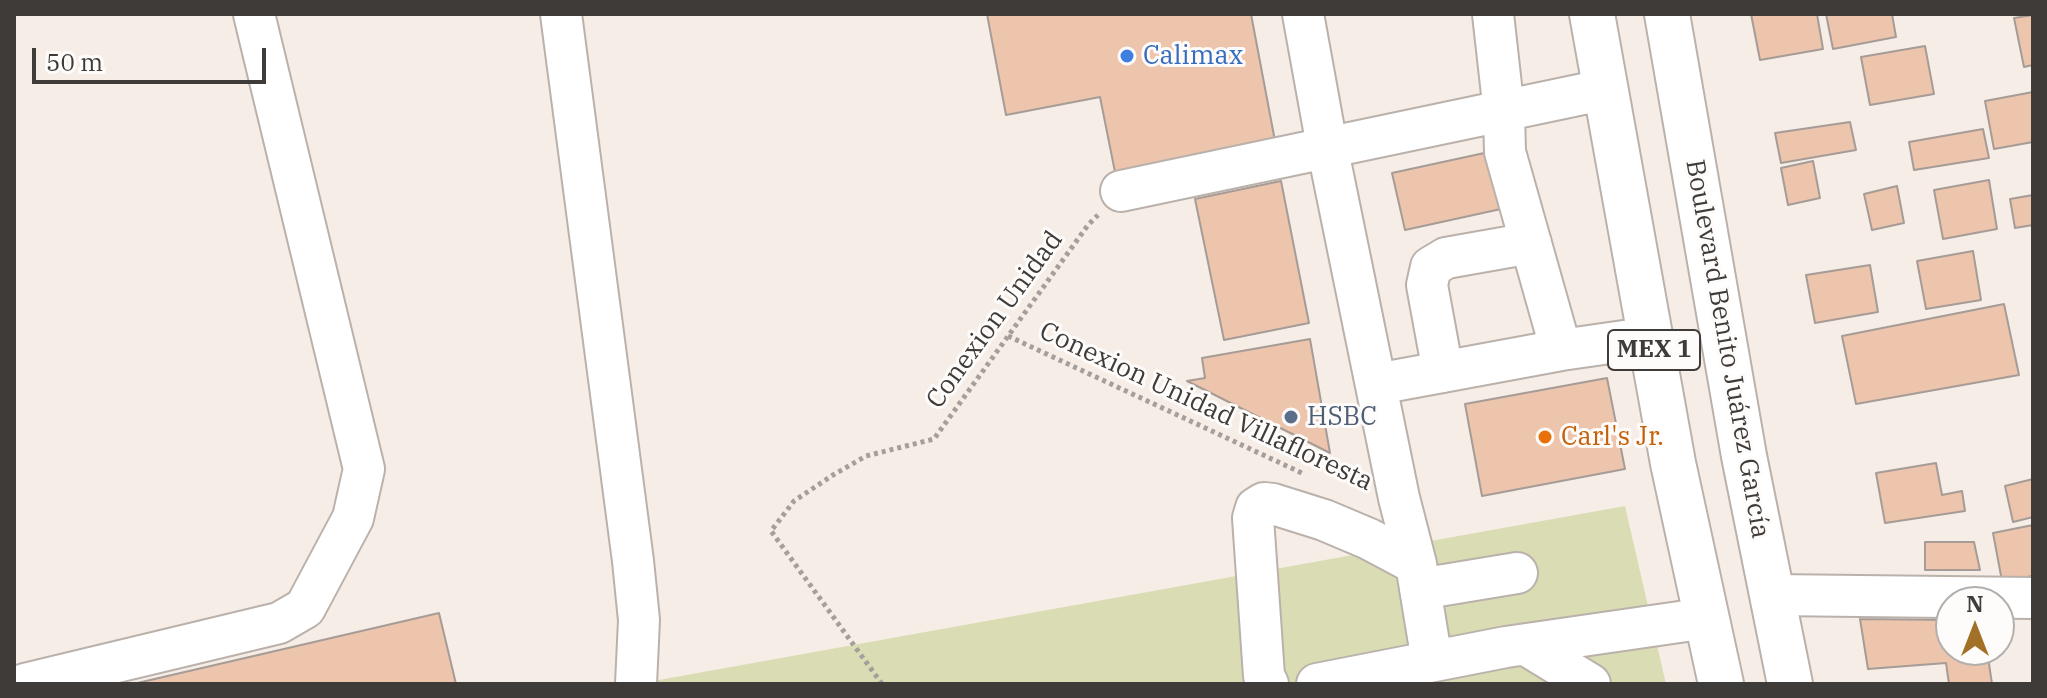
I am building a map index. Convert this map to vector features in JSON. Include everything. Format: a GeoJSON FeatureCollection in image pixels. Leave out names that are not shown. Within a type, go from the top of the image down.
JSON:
{"type":"FeatureCollection","features":[{"type":"Feature","properties":{"kind":"main road","name":"MEX 1"},"geometry":{"type":"LineString","coordinates":[[1592,14],[1673,463],[1721,684]]}},
{"type":"Feature","properties":{"kind":"main road","name":"Boulevard Benito Juárez García"},"geometry":{"type":"LineString","coordinates":[[1667,14],[1744,456],[1790,684]]}},
{"type":"Feature","properties":{"kind":"street"},"geometry":{"type":"LineString","coordinates":[[25,684],[279,623],[305,608],[353,518],[364,469],[254,14]]}},
{"type":"Feature","properties":{"kind":"street"},"geometry":{"type":"LineString","coordinates":[[561,14],[633,561],[639,620],[636,684]]}},
{"type":"Feature","properties":{"kind":"street"},"geometry":{"type":"LineString","coordinates":[[1303,14],[1327,146],[1418,577],[1432,661]]}},
{"type":"Feature","properties":{"kind":"street"},"geometry":{"type":"LineString","coordinates":[[1493,14],[1504,112],[1505,152],[1561,350]]}},
{"type":"Feature","properties":{"kind":"street"},"geometry":{"type":"LineString","coordinates":[[1121,191],[1607,89]]}},
{"type":"Feature","properties":{"kind":"street"},"geometry":{"type":"LineString","coordinates":[[1443,372],[1427,285],[1431,267],[1446,258],[1531,243]]}},
{"type":"Feature","properties":{"kind":"street"},"geometry":{"type":"LineString","coordinates":[[1377,384],[1561,350],[1652,337]]}},
{"type":"Feature","properties":{"kind":"street"},"geometry":{"type":"LineString","coordinates":[[1268,684],[1264,676],[1253,518],[1256,508],[1264,503],[1324,520],[1369,539],[1418,577],[1517,573]]}},
{"type":"Feature","properties":{"kind":"street"},"geometry":{"type":"LineString","coordinates":[[1773,595],[2033,598]]}},
{"type":"Feature","properties":{"kind":"street"},"geometry":{"type":"LineString","coordinates":[[1317,684],[1526,645],[1707,618]]}},
{"type":"Feature","properties":{"kind":"street"},"geometry":{"type":"LineString","coordinates":[[1526,645],[1590,684]]}},
{"type":"Feature","properties":{"kind":"path","name":"Conexion Unidad"},"geometry":{"type":"LineString","coordinates":[[882,684],[771,531],[794,501],[844,468],[866,456],[934,439],[1088,225],[1121,191]]}},
{"type":"Feature","properties":{"kind":"path","name":"Conexion Unidad Villafloresta"},"geometry":{"type":"LineString","coordinates":[[1008,336],[1308,476]]}},
{"type":"Feature","properties":{"kind":"green space"},"geometry":{"type":"Polygon","coordinates":[[[1625,506],[1666,684],[642,683],[1625,506]]]}},
{"type":"Feature","properties":{"kind":"building","name":"Calimax"},"geometry":{"type":"Polygon","coordinates":[[[987,14],[1251,14],[1275,141],[1115,172],[1100,97],[1006,115],[987,14]]]}},
{"type":"Feature","properties":{"kind":"building"},"geometry":{"type":"Polygon","coordinates":[[[1751,14],[1817,14],[1823,49],[1760,60],[1751,14]]]}},
{"type":"Feature","properties":{"kind":"building"},"geometry":{"type":"Polygon","coordinates":[[[1826,14],[1892,14],[1896,37],[1833,49],[1826,14]]]}},
{"type":"Feature","properties":{"kind":"building"},"geometry":{"type":"Polygon","coordinates":[[[2033,15],[2033,65],[2024,67],[2014,18],[2033,15]]]}},
{"type":"Feature","properties":{"kind":"building"},"geometry":{"type":"Polygon","coordinates":[[[1925,46],[1934,94],[1870,105],[1861,57],[1925,46]]]}},
{"type":"Feature","properties":{"kind":"building"},"geometry":{"type":"Polygon","coordinates":[[[2033,92],[2033,142],[1994,149],[1985,101],[2033,92]]]}},
{"type":"Feature","properties":{"kind":"building"},"geometry":{"type":"Polygon","coordinates":[[[1850,122],[1856,150],[1781,163],[1775,133],[1850,122]]]}},
{"type":"Feature","properties":{"kind":"building"},"geometry":{"type":"Polygon","coordinates":[[[1983,129],[1989,158],[1914,170],[1909,142],[1983,129]]]}},
{"type":"Feature","properties":{"kind":"building"},"geometry":{"type":"Polygon","coordinates":[[[1489,152],[1501,209],[1405,230],[1392,173],[1489,152]]]}},
{"type":"Feature","properties":{"kind":"building"},"geometry":{"type":"Polygon","coordinates":[[[1813,161],[1820,198],[1788,205],[1781,168],[1813,161]]]}},
{"type":"Feature","properties":{"kind":"building"},"geometry":{"type":"Polygon","coordinates":[[[1989,180],[1997,229],[1943,239],[1934,190],[1989,180]]]}},
{"type":"Feature","properties":{"kind":"building"},"geometry":{"type":"Polygon","coordinates":[[[1281,181],[1309,323],[1224,340],[1195,199],[1281,181]]]}},
{"type":"Feature","properties":{"kind":"building"},"geometry":{"type":"Polygon","coordinates":[[[1897,186],[1904,223],[1872,230],[1864,194],[1897,186]]]}},
{"type":"Feature","properties":{"kind":"building"},"geometry":{"type":"Polygon","coordinates":[[[2033,195],[2033,225],[2015,228],[2010,199],[2033,195]]]}},
{"type":"Feature","properties":{"kind":"building"},"geometry":{"type":"Polygon","coordinates":[[[1973,251],[1981,300],[1926,309],[1917,261],[1973,251]]]}},
{"type":"Feature","properties":{"kind":"building"},"geometry":{"type":"Polygon","coordinates":[[[1870,265],[1878,312],[1815,323],[1806,275],[1870,265]]]}},
{"type":"Feature","properties":{"kind":"building"},"geometry":{"type":"Polygon","coordinates":[[[2004,304],[2019,375],[1856,404],[1842,336],[2004,304]]]}},
{"type":"Feature","properties":{"kind":"building","name":"HSBC"},"geometry":{"type":"Polygon","coordinates":[[[1310,339],[1330,453],[1187,381],[1205,378],[1202,358],[1310,339]]]}},
{"type":"Feature","properties":{"kind":"building","name":"Carl's Jr."},"geometry":{"type":"Polygon","coordinates":[[[1607,378],[1625,469],[1482,496],[1465,404],[1607,378]]]}},
{"type":"Feature","properties":{"kind":"building"},"geometry":{"type":"Polygon","coordinates":[[[1936,463],[1942,495],[1962,491],[1965,511],[1885,523],[1876,473],[1936,463]]]}},
{"type":"Feature","properties":{"kind":"building"},"geometry":{"type":"Polygon","coordinates":[[[2033,479],[2033,517],[2013,522],[2005,486],[2033,479]]]}},
{"type":"Feature","properties":{"kind":"building"},"geometry":{"type":"Polygon","coordinates":[[[2033,525],[2033,576],[2002,581],[1993,533],[2033,525]]]}},
{"type":"Feature","properties":{"kind":"building"},"geometry":{"type":"Polygon","coordinates":[[[1925,542],[1974,542],[1980,570],[1925,570],[1925,542]]]}},
{"type":"Feature","properties":{"kind":"building"},"geometry":{"type":"Polygon","coordinates":[[[439,613],[456,684],[133,684],[439,613]]]}},
{"type":"Feature","properties":{"kind":"building"},"geometry":{"type":"Polygon","coordinates":[[[1860,619],[1935,620],[1935,664],[1868,669],[1860,619]]]}},
{"type":"Feature","properties":{"kind":"building"},"geometry":{"type":"Polygon","coordinates":[[[1946,666],[1989,666],[1992,684],[1949,684],[1946,666]]]}},
{"type":"Feature","properties":{"kind":"place","name":"Calimax"},"geometry":{"type":"Point","coordinates":[1127,56]}},
{"type":"Feature","properties":{"kind":"place","name":"HSBC"},"geometry":{"type":"Point","coordinates":[1291,417]}},
{"type":"Feature","properties":{"kind":"place","name":"Carl's Jr."},"geometry":{"type":"Point","coordinates":[1545,437]}}]}
